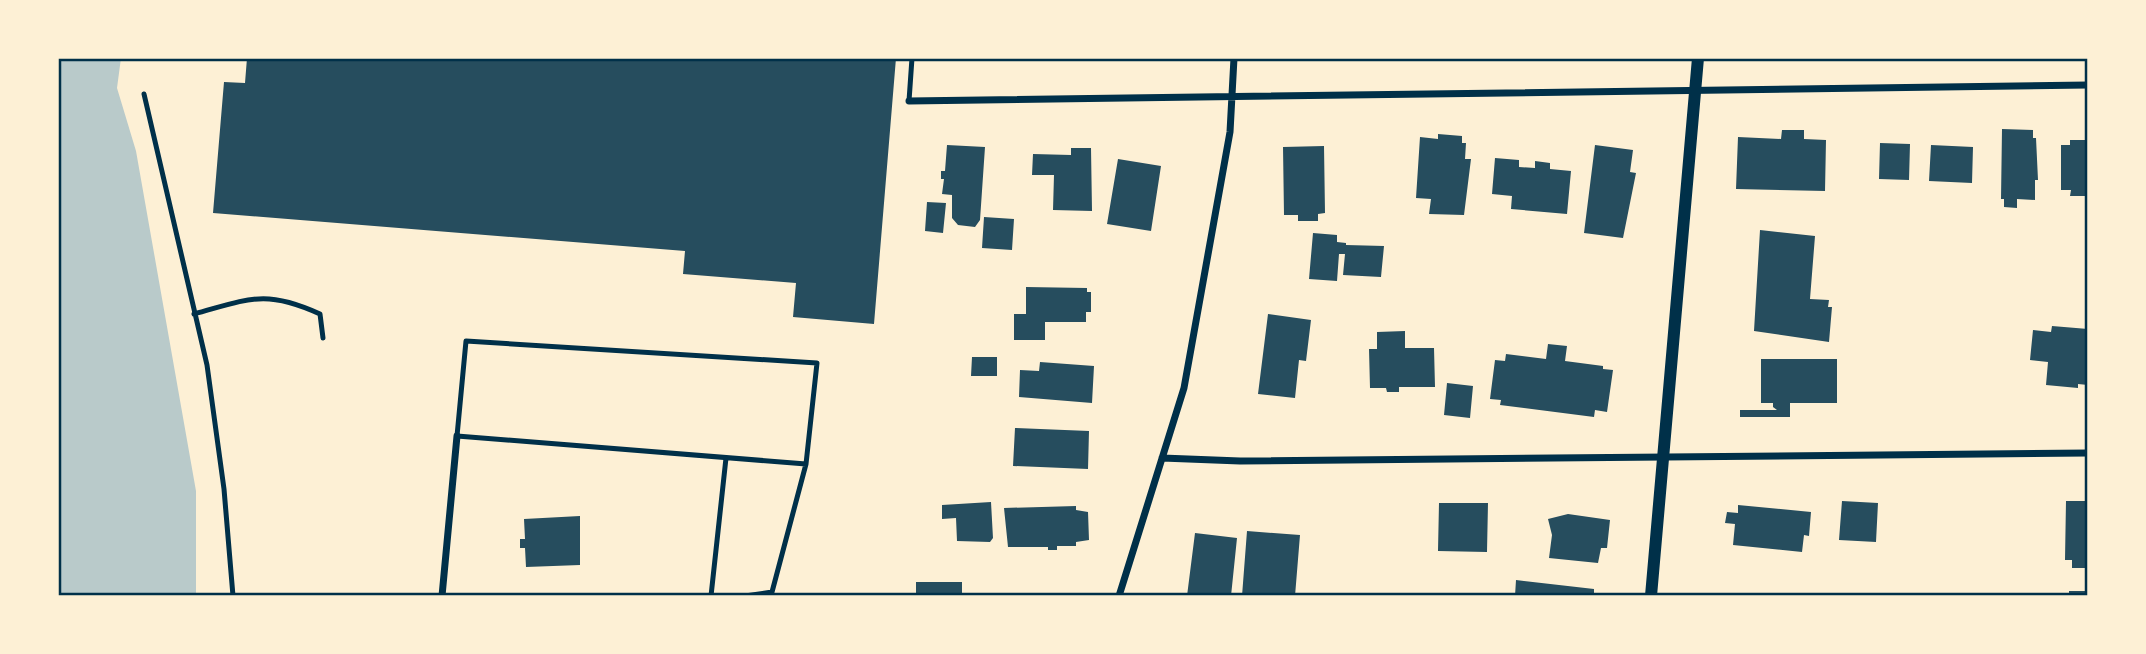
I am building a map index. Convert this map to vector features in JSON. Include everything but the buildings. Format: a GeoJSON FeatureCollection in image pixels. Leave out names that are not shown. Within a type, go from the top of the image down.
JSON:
{"type":"FeatureCollection","features":[{"type":"Feature","properties":{"kind":"street"},"geometry":{"type":"LineString","coordinates":[[1119,596],[1184,388],[1230,132],[1234,58]]}},
{"type":"Feature","properties":{"kind":"street"},"geometry":{"type":"LineString","coordinates":[[1651,596],[1699,58]]}},
{"type":"Feature","properties":{"kind":"street"},"geometry":{"type":"LineString","coordinates":[[909,100],[2088,85]]}},
{"type":"Feature","properties":{"kind":"street"},"geometry":{"type":"LineString","coordinates":[[442,596],[457,436]]}},
{"type":"Feature","properties":{"kind":"street"},"geometry":{"type":"LineString","coordinates":[[1162,458],[1241,461],[2088,453]]}},
{"type":"Feature","properties":{"kind":"lane"},"geometry":{"type":"LineString","coordinates":[[909,100],[912,58]]}},
{"type":"Feature","properties":{"kind":"lane"},"geometry":{"type":"LineString","coordinates":[[144,94],[209,379],[224,489],[233,596]]}},
{"type":"Feature","properties":{"kind":"lane"},"geometry":{"type":"LineString","coordinates":[[194,314],[256,296],[293,302],[320,314],[323,338]]}},
{"type":"Feature","properties":{"kind":"lane"},"geometry":{"type":"LineString","coordinates":[[745,596],[772,592],[806,464],[817,363],[466,341],[457,436],[806,464]]}},
{"type":"Feature","properties":{"kind":"lane"},"geometry":{"type":"LineString","coordinates":[[711,596],[726,458]]}},
{"type":"Feature","properties":{"kind":"shaded area"},"geometry":{"type":"Polygon","coordinates":[[[58,58],[121,58],[117,88],[136,151],[196,491],[196,596],[58,596],[58,58]]]}}]}
